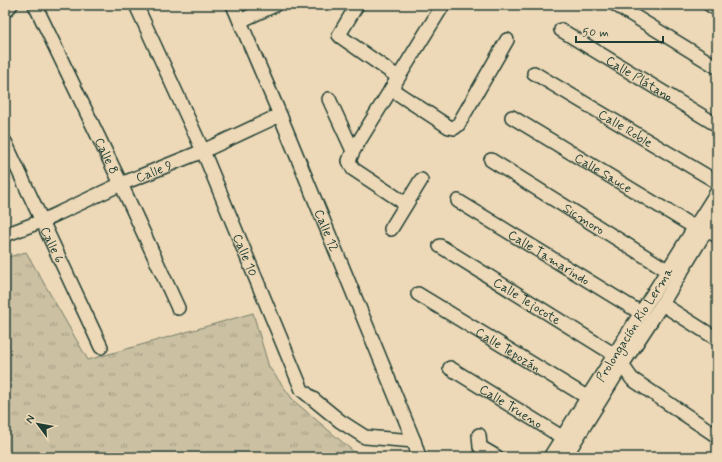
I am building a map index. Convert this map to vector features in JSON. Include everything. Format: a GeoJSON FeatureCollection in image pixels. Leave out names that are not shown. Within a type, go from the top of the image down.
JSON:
{"type":"FeatureCollection","features":[{"type":"Feature","properties":{"kind":"street"},"geometry":{"type":"LineString","coordinates":[[5,11],[11,5]]}},
{"type":"Feature","properties":{"kind":"street","name":"Calle 8"},"geometry":{"type":"LineString","coordinates":[[35,5],[122,184],[178,308]]}},
{"type":"Feature","properties":{"kind":"street","name":"Calle 10"},"geometry":{"type":"LineString","coordinates":[[136,5],[203,151],[302,390],[340,421],[365,437],[414,441]]}},
{"type":"Feature","properties":{"kind":"street","name":"Calle 12"},"geometry":{"type":"LineString","coordinates":[[233,5],[280,115],[414,441],[419,457]]}},
{"type":"Feature","properties":{"kind":"street"},"geometry":{"type":"LineString","coordinates":[[240,21],[275,5]]}},
{"type":"Feature","properties":{"kind":"street"},"geometry":{"type":"LineString","coordinates":[[357,5],[339,35],[341,38],[398,77]]}},
{"type":"Feature","properties":{"kind":"street"},"geometry":{"type":"LineString","coordinates":[[351,156],[443,5]]}},
{"type":"Feature","properties":{"kind":"street"},"geometry":{"type":"LineString","coordinates":[[616,5],[717,67]]}},
{"type":"Feature","properties":{"kind":"street"},"geometry":{"type":"LineString","coordinates":[[710,5],[717,10]]}},
{"type":"Feature","properties":{"kind":"street","name":"Calle Plátano"},"geometry":{"type":"LineString","coordinates":[[561,30],[717,125]]}},
{"type":"Feature","properties":{"kind":"street"},"geometry":{"type":"LineString","coordinates":[[391,89],[449,127],[454,128],[458,125],[507,40]]}},
{"type":"Feature","properties":{"kind":"street","name":"Calle Roble"},"geometry":{"type":"LineString","coordinates":[[534,73],[717,182]]}},
{"type":"Feature","properties":{"kind":"street"},"geometry":{"type":"LineString","coordinates":[[329,99],[351,156],[353,169],[406,204]]}},
{"type":"Feature","properties":{"kind":"street","name":"Calle 9"},"geometry":{"type":"LineString","coordinates":[[5,235],[122,184],[203,151],[280,115]]}},
{"type":"Feature","properties":{"kind":"street","name":"Calle Sauce"},"geometry":{"type":"LineString","coordinates":[[512,118],[706,231]]}},
{"type":"Feature","properties":{"kind":"street","name":"Calle 6"},"geometry":{"type":"LineString","coordinates":[[5,142],[101,347]]}},
{"type":"Feature","properties":{"kind":"street","name":"Sicmoro"},"geometry":{"type":"LineString","coordinates":[[491,160],[673,273]]}},
{"type":"Feature","properties":{"kind":"street"},"geometry":{"type":"LineString","coordinates":[[391,229],[421,180]]}},
{"type":"Feature","properties":{"kind":"street","name":"Prolongación Río Lerma"},"geometry":{"type":"LineString","coordinates":[[706,231],[717,192]]}},
{"type":"Feature","properties":{"kind":"street","name":"Calle Tamarindo"},"geometry":{"type":"LineString","coordinates":[[458,201],[641,313]]}},
{"type":"Feature","properties":{"kind":"street","name":"Prolongación Río Lerma"},"geometry":{"type":"LineString","coordinates":[[550,457],[568,441],[593,401],[614,355],[641,313],[706,231],[717,212]]}},
{"type":"Feature","properties":{"kind":"street","name":"Calle Tejocote"},"geometry":{"type":"LineString","coordinates":[[440,246],[614,355]]}},
{"type":"Feature","properties":{"kind":"street","name":"Prolongación Río Lerma"},"geometry":{"type":"LineString","coordinates":[[593,401],[622,366],[662,304],[673,273]]}},
{"type":"Feature","properties":{"kind":"street","name":"Calle Tepozán"},"geometry":{"type":"LineString","coordinates":[[418,294],[593,401]]}},
{"type":"Feature","properties":{"kind":"street"},"geometry":{"type":"LineString","coordinates":[[662,304],[717,339]]}},
{"type":"Feature","properties":{"kind":"street"},"geometry":{"type":"LineString","coordinates":[[614,355],[632,379],[717,436]]}},
{"type":"Feature","properties":{"kind":"street","name":"Calle Trueno"},"geometry":{"type":"LineString","coordinates":[[450,368],[568,441]]}},
{"type":"Feature","properties":{"kind":"street"},"geometry":{"type":"LineString","coordinates":[[480,435],[480,446],[497,457]]}},
{"type":"Feature","properties":{"kind":"street","name":"Prolongación Río Lerma"},"geometry":{"type":"LineString","coordinates":[[565,457],[568,441]]}},
{"type":"Feature","properties":{"kind":"green space"},"geometry":{"type":"Polygon","coordinates":[[[26,252],[88,360],[253,313],[269,367],[294,401],[360,457],[5,457],[5,258],[26,252]]]}}]}
